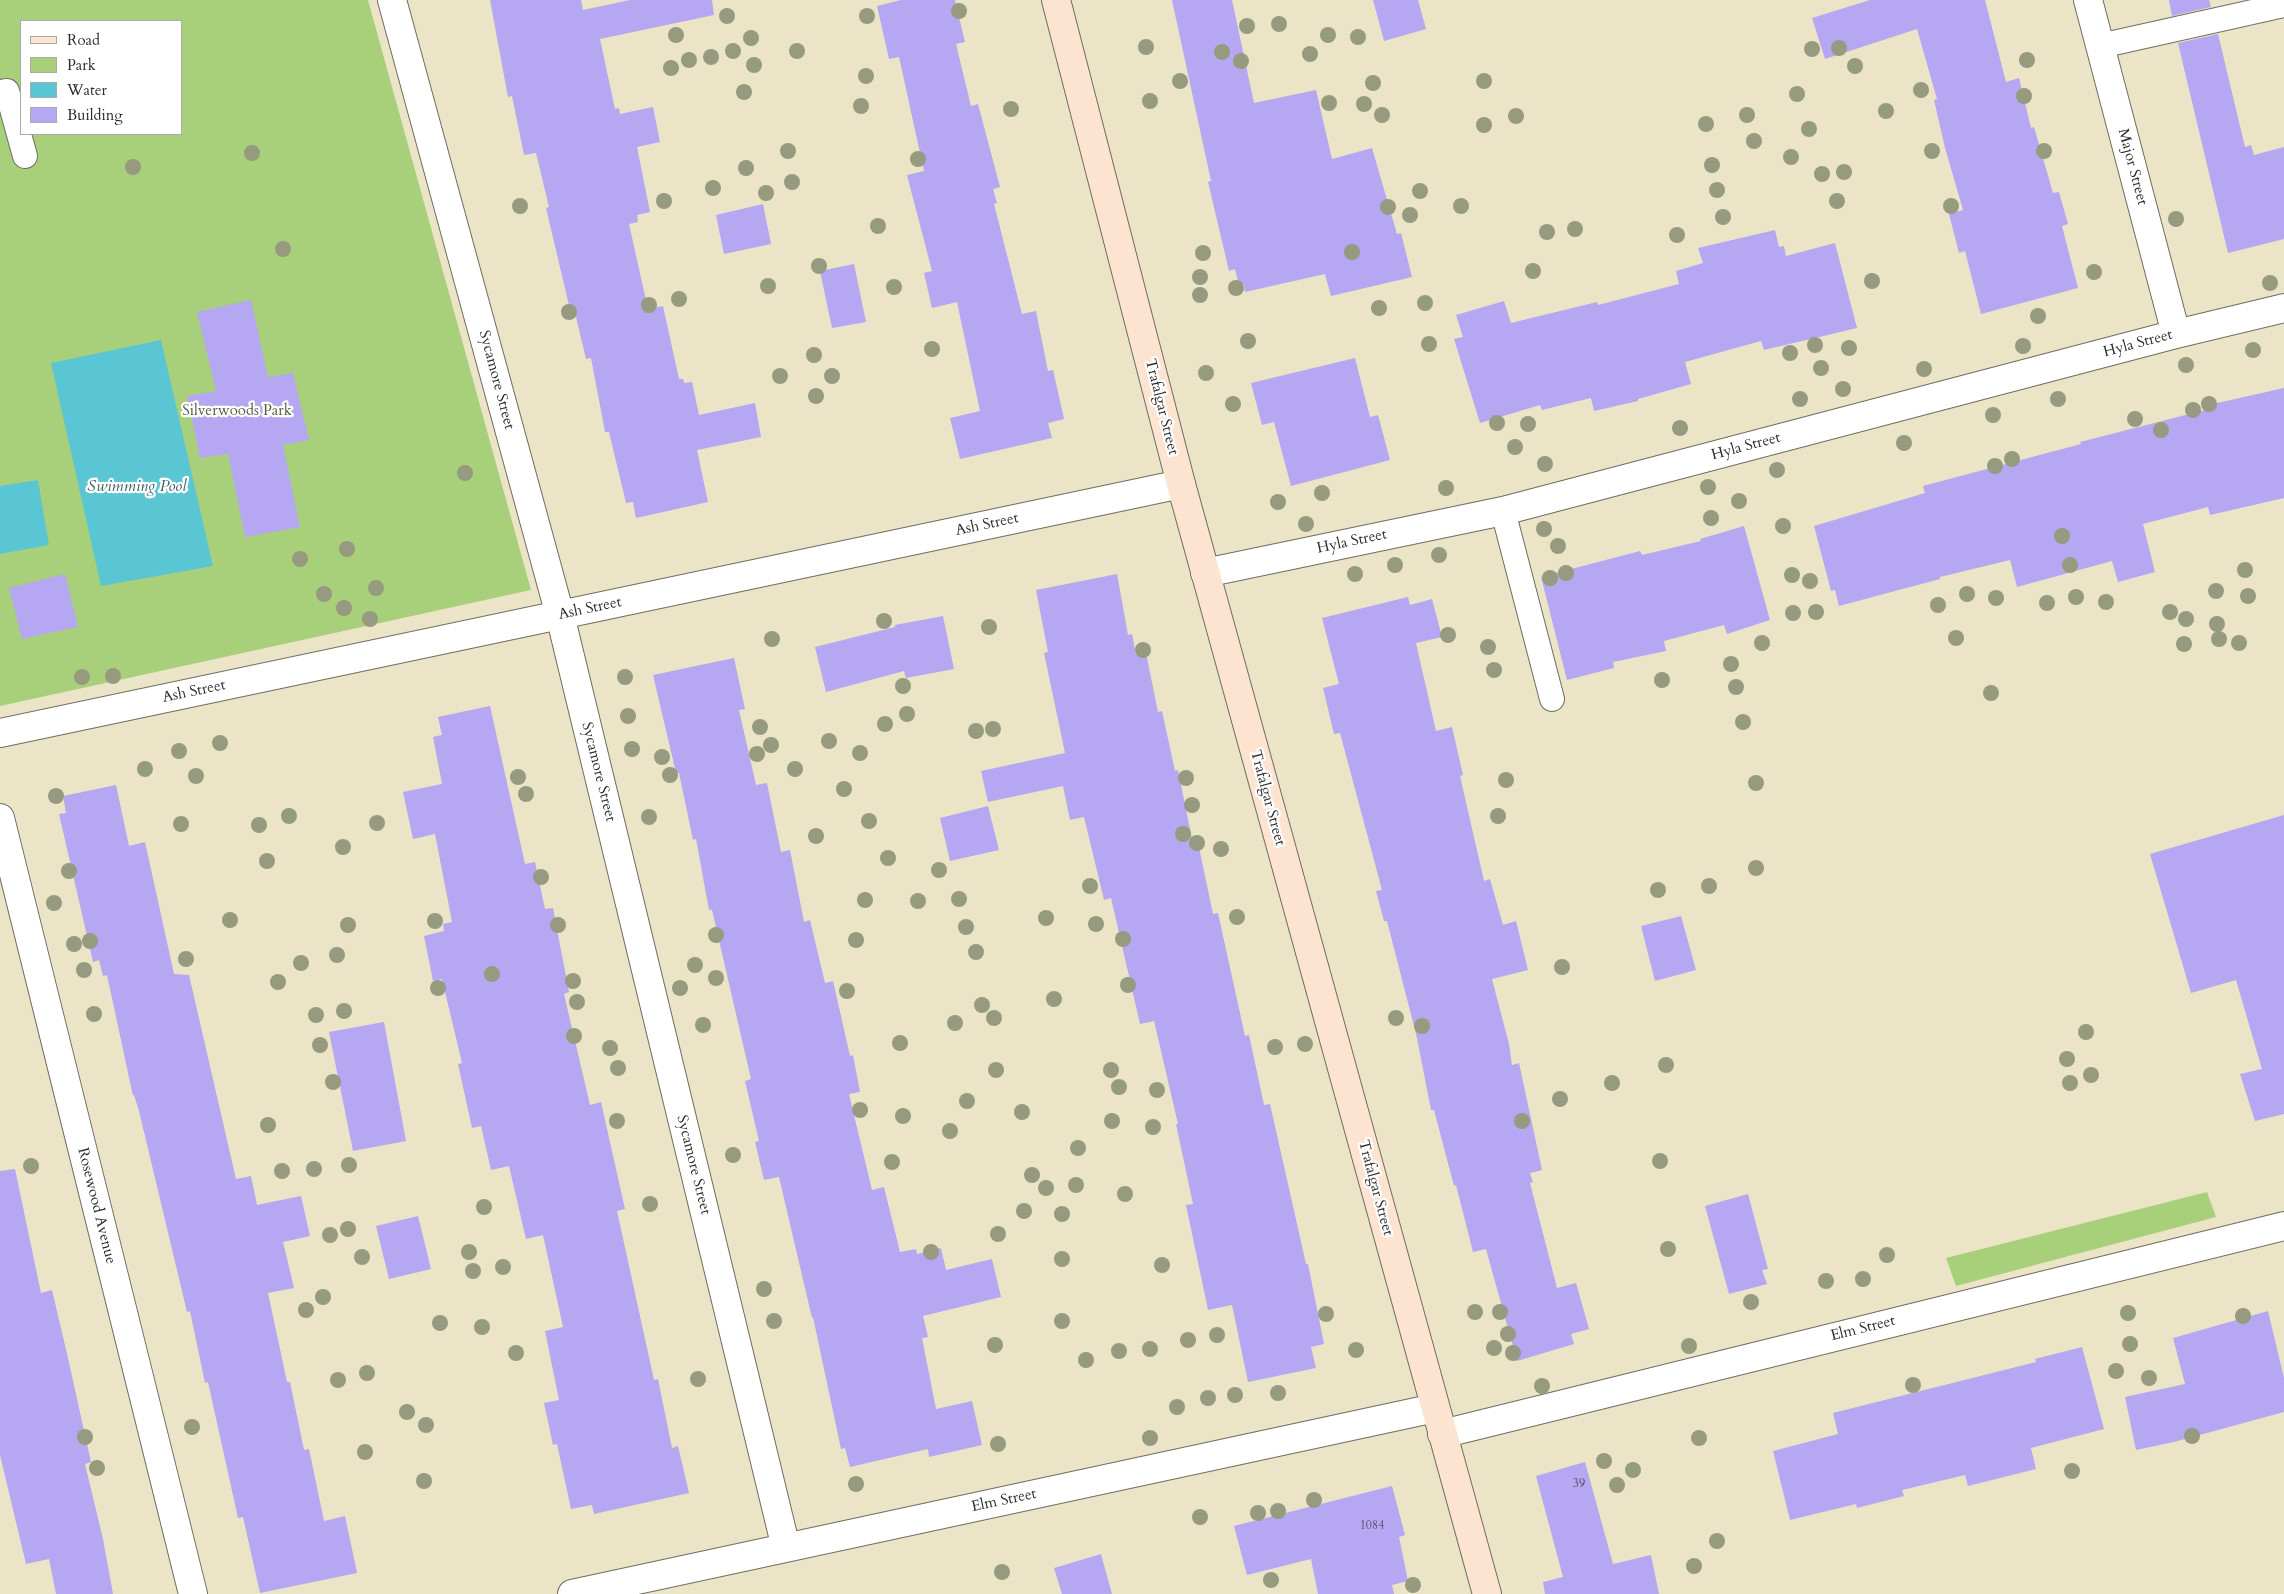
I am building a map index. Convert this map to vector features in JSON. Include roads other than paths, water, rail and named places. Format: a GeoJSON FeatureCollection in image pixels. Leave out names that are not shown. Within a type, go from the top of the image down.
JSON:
{"type":"FeatureCollection","features":[{"type":"Feature","properties":{"kind":"main road","name":"Trafalgar Street"},"geometry":{"type":"LineString","coordinates":[[1056,0],[1180,484],[1486,1594]]}},
{"type":"Feature","properties":{"kind":"street","name":"Sycamore Street"},"geometry":{"type":"LineString","coordinates":[[392,0],[560,615],[786,1548]]}},
{"type":"Feature","properties":{"kind":"street","name":"Major Street"},"geometry":{"type":"LineString","coordinates":[[2088,0],[2176,334]]}},
{"type":"Feature","properties":{"kind":"street","name":"Hyla Street"},"geometry":{"type":"LineString","coordinates":[[1205,573],[1503,511],[2176,334],[2284,308]]}},
{"type":"Feature","properties":{"kind":"street","name":"Ash Street"},"geometry":{"type":"LineString","coordinates":[[0,734],[1180,484]]}},
{"type":"Feature","properties":{"kind":"street","name":"Rosewood Avenue"},"geometry":{"type":"LineString","coordinates":[[0,818],[192,1594]]}},
{"type":"Feature","properties":{"kind":"street","name":"Elm Street"},"geometry":{"type":"LineString","coordinates":[[572,1594],[786,1548],[1439,1421],[2284,1226]]}},
{"type":"Feature","properties":{"kind":"lane"},"geometry":{"type":"LineString","coordinates":[[2100,46],[2284,5]]}},
{"type":"Feature","properties":{"kind":"lane"},"geometry":{"type":"LineString","coordinates":[[0,92],[6,91],[25,156]]}},
{"type":"Feature","properties":{"kind":"lane"},"geometry":{"type":"LineString","coordinates":[[1503,511],[1552,699]]}},
{"type":"Feature","properties":{"kind":"water","name":"Swimming Pool"},"geometry":{"type":"Polygon","coordinates":[[[161,340],[213,566],[101,586],[51,363],[161,340]]]}},
{"type":"Feature","properties":{"kind":"water"},"geometry":{"type":"Polygon","coordinates":[[[38,480],[49,545],[0,554],[0,486],[38,480]]]}},
{"type":"Feature","properties":{"kind":"park label","name":"Silverwoods Park"},"geometry":{"type":"Point","coordinates":[237,412]}}]}
